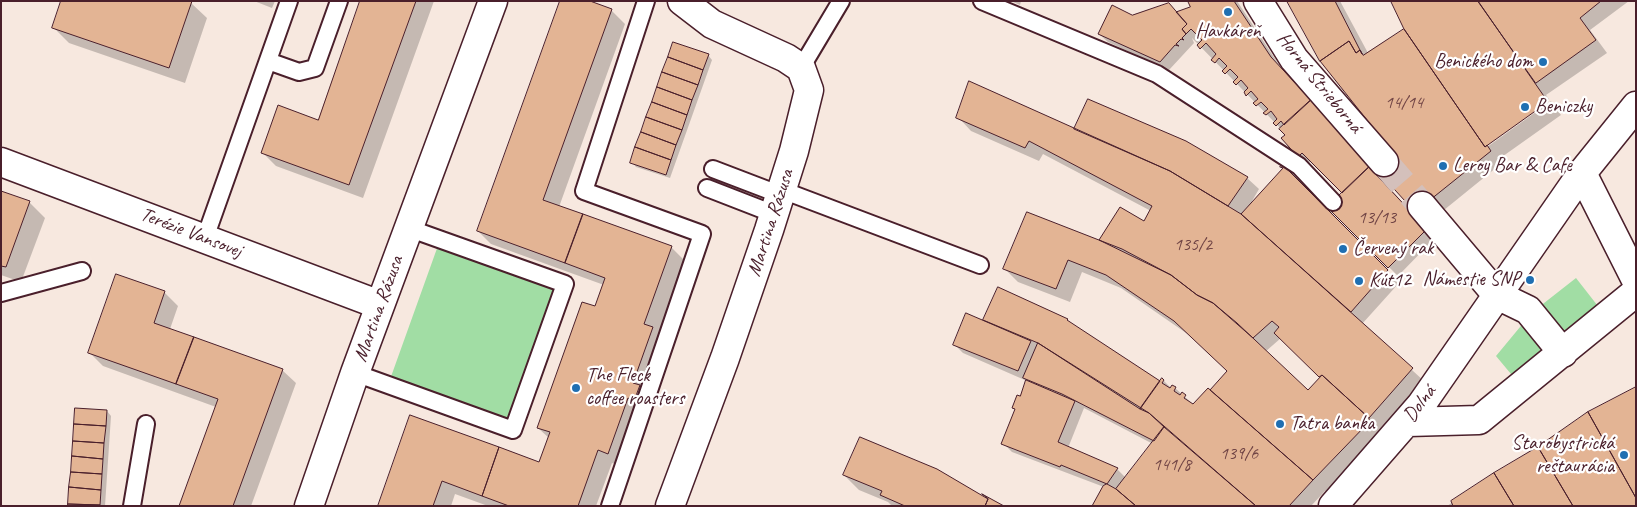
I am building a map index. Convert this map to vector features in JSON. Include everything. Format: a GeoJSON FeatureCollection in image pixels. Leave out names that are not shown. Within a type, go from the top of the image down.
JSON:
{"type":"FeatureCollection","features":[{"type":"Feature","properties":{"kind":"street","name":"Martina Rázusa"},"geometry":{"type":"LineString","coordinates":[[309,506],[355,373],[493,1]]}},
{"type":"Feature","properties":{"kind":"street"},"geometry":{"type":"LineString","coordinates":[[682,1],[712,24],[786,58],[801,68]]}},
{"type":"Feature","properties":{"kind":"street","name":"Horná Strieborná"},"geometry":{"type":"LineString","coordinates":[[1258,1],[1294,59],[1384,162]]}},
{"type":"Feature","properties":{"kind":"street","name":"Martina Rázusa"},"geometry":{"type":"LineString","coordinates":[[670,506],[725,358],[779,199],[810,90],[801,68]]}},
{"type":"Feature","properties":{"kind":"street"},"geometry":{"type":"LineString","coordinates":[[1497,295],[1582,173],[1636,106]]}},
{"type":"Feature","properties":{"kind":"street","name":"Terézie Vansovej"},"geometry":{"type":"LineString","coordinates":[[1,162],[380,305]]}},
{"type":"Feature","properties":{"kind":"street"},"geometry":{"type":"LineString","coordinates":[[1582,173],[1636,280]]}},
{"type":"Feature","properties":{"kind":"street"},"geometry":{"type":"LineString","coordinates":[[1422,206],[1497,295],[1528,310],[1563,353]]}},
{"type":"Feature","properties":{"kind":"street"},"geometry":{"type":"LineString","coordinates":[[1408,422],[1479,420],[1636,292]]}},
{"type":"Feature","properties":{"kind":"street","name":"Dolná"},"geometry":{"type":"LineString","coordinates":[[1333,506],[1408,422],[1497,295]]}},
{"type":"Feature","properties":{"kind":"lane"},"geometry":{"type":"LineString","coordinates":[[205,238],[289,1]]}},
{"type":"Feature","properties":{"kind":"lane"},"geometry":{"type":"LineString","coordinates":[[268,61],[299,72],[315,68],[338,1]]}},
{"type":"Feature","properties":{"kind":"lane"},"geometry":{"type":"LineString","coordinates":[[610,506],[702,234],[584,190],[646,1]]}},
{"type":"Feature","properties":{"kind":"lane"},"geometry":{"type":"LineString","coordinates":[[801,68],[841,1]]}},
{"type":"Feature","properties":{"kind":"lane"},"geometry":{"type":"LineString","coordinates":[[982,1],[1157,74],[1299,166],[1333,202]]}},
{"type":"Feature","properties":{"kind":"lane"},"geometry":{"type":"LineString","coordinates":[[713,169],[779,199],[980,265]]}},
{"type":"Feature","properties":{"kind":"lane"},"geometry":{"type":"LineString","coordinates":[[707,188],[779,199]]}},
{"type":"Feature","properties":{"kind":"lane"},"geometry":{"type":"LineString","coordinates":[[355,373],[513,430],[566,284],[408,228]]}},
{"type":"Feature","properties":{"kind":"lane"},"geometry":{"type":"LineString","coordinates":[[1,293],[82,271]]}},
{"type":"Feature","properties":{"kind":"lane"},"geometry":{"type":"LineString","coordinates":[[132,506],[146,424]]}},
{"type":"Feature","properties":{"kind":"green space"},"geometry":{"type":"Polygon","coordinates":[[[440,240],[565,284],[513,430],[388,385],[440,240]]]}},
{"type":"Feature","properties":{"kind":"green space"},"geometry":{"type":"Polygon","coordinates":[[[1576,278],[1601,310],[1565,339],[1539,307],[1576,278]]]}},
{"type":"Feature","properties":{"kind":"green space"},"geometry":{"type":"Polygon","coordinates":[[[1525,321],[1551,352],[1516,380],[1496,356],[1525,321]]]}},
{"type":"Feature","properties":{"kind":"building"},"geometry":{"type":"Polygon","coordinates":[[[61,1],[192,1],[169,68],[52,28],[61,1]]]}},
{"type":"Feature","properties":{"kind":"building"},"geometry":{"type":"Polygon","coordinates":[[[360,1],[416,1],[349,185],[261,153],[278,105],[318,120],[360,1]]]}},
{"type":"Feature","properties":{"kind":"building"},"geometry":{"type":"Polygon","coordinates":[[[560,1],[590,1],[612,9],[543,200],[583,214],[565,263],[477,231],[560,1]]]}},
{"type":"Feature","properties":{"kind":"building"},"geometry":{"type":"Polygon","coordinates":[[[1188,1],[1234,1],[1271,57],[1311,100],[1284,125],[1281,121],[1276,126],[1273,123],[1277,119],[1271,111],[1266,115],[1263,113],[1268,109],[1261,102],[1256,106],[1253,103],[1258,99],[1251,91],[1246,96],[1244,92],[1248,88],[1241,80],[1236,85],[1233,82],[1238,77],[1230,69],[1225,74],[1222,71],[1227,66],[1219,58],[1215,63],[1211,60],[1216,54],[1206,43],[1200,49],[1197,45],[1202,40],[1191,29],[1186,34],[1182,29],[1187,24],[1176,12],[1190,7],[1188,1]]]}},
{"type":"Feature","properties":{"kind":"building"},"geometry":{"type":"Polygon","coordinates":[[[1287,1],[1335,1],[1360,50],[1356,53],[1349,41],[1320,61],[1287,1]]]}},
{"type":"Feature","properties":{"kind":"building"},"geometry":{"type":"Polygon","coordinates":[[[1391,1],[1478,1],[1548,102],[1485,147],[1404,29],[1391,1]]]}},
{"type":"Feature","properties":{"kind":"building","name":"Benického dom"},"geometry":{"type":"Polygon","coordinates":[[[1478,1],[1601,1],[1580,18],[1596,40],[1536,83],[1478,1]]]}},
{"type":"Feature","properties":{"kind":"building"},"geometry":{"type":"Polygon","coordinates":[[[1169,3],[1187,24],[1182,29],[1186,34],[1182,38],[1184,40],[1181,39],[1176,44],[1179,46],[1175,45],[1160,62],[1098,34],[1112,5],[1132,15],[1169,3]]]}},
{"type":"Feature","properties":{"kind":"building"},"geometry":{"type":"Polygon","coordinates":[[[1404,29],[1485,147],[1487,145],[1491,151],[1415,212],[1375,168],[1394,154],[1320,61],[1349,41],[1356,53],[1360,50],[1363,55],[1404,29]]]}},
{"type":"Feature","properties":{"kind":"building"},"geometry":{"type":"Polygon","coordinates":[[[673,42],[709,54],[703,70],[668,57],[673,42]]]}},
{"type":"Feature","properties":{"kind":"building"},"geometry":{"type":"Polygon","coordinates":[[[668,57],[703,70],[698,85],[662,72],[668,57]]]}},
{"type":"Feature","properties":{"kind":"building"},"geometry":{"type":"Polygon","coordinates":[[[662,72],[698,85],[692,100],[657,87],[662,72]]]}},
{"type":"Feature","properties":{"kind":"building"},"geometry":{"type":"Polygon","coordinates":[[[969,81],[1170,171],[1241,214],[1413,368],[1369,418],[1322,375],[1319,377],[1274,333],[1279,327],[1272,321],[1253,338],[1213,303],[1197,295],[1171,275],[1099,240],[1120,207],[1144,221],[1152,206],[1029,141],[1025,148],[956,118],[969,81]]]}},
{"type":"Feature","properties":{"kind":"building"},"geometry":{"type":"Polygon","coordinates":[[[657,87],[692,100],[687,115],[652,102],[657,87]]]}},
{"type":"Feature","properties":{"kind":"building"},"geometry":{"type":"Polygon","coordinates":[[[1088,99],[1186,141],[1248,177],[1228,206],[1170,171],[1074,129],[1088,99]]]}},
{"type":"Feature","properties":{"kind":"building"},"geometry":{"type":"Polygon","coordinates":[[[1311,100],[1369,167],[1342,193],[1302,153],[1298,157],[1281,138],[1285,135],[1279,129],[1311,100]]]}},
{"type":"Feature","properties":{"kind":"building"},"geometry":{"type":"Polygon","coordinates":[[[652,102],[687,115],[682,130],[646,117],[652,102]]]}},
{"type":"Feature","properties":{"kind":"building"},"geometry":{"type":"Polygon","coordinates":[[[646,117],[682,130],[676,145],[641,132],[646,117]]]}},
{"type":"Feature","properties":{"kind":"building"},"geometry":{"type":"Polygon","coordinates":[[[641,132],[676,145],[671,160],[635,147],[641,132]]]}},
{"type":"Feature","properties":{"kind":"building"},"geometry":{"type":"Polygon","coordinates":[[[635,147],[671,160],[666,175],[630,163],[635,147]]]}},
{"type":"Feature","properties":{"kind":"building"},"geometry":{"type":"Polygon","coordinates":[[[1283,164],[1388,270],[1351,312],[1241,214],[1283,168],[1280,167],[1283,164]]]}},
{"type":"Feature","properties":{"kind":"building"},"geometry":{"type":"Polygon","coordinates":[[[1369,167],[1427,229],[1388,268],[1327,207],[1369,167]]]}},
{"type":"Feature","properties":{"kind":"building"},"geometry":{"type":"Polygon","coordinates":[[[1,191],[30,201],[6,267],[1,266],[1,191]]]}},
{"type":"Feature","properties":{"kind":"building"},"geometry":{"type":"Polygon","coordinates":[[[1027,212],[1122,249],[1171,275],[1197,295],[1213,303],[1237,323],[1308,390],[1322,375],[1369,418],[1369,422],[1313,480],[1210,390],[1227,371],[1174,321],[1106,275],[1068,260],[1056,289],[1003,269],[1027,212]]]}},
{"type":"Feature","properties":{"kind":"building"},"geometry":{"type":"Polygon","coordinates":[[[583,214],[672,246],[644,324],[653,327],[633,383],[640,385],[634,401],[628,398],[608,454],[598,450],[578,506],[509,506],[482,496],[499,447],[539,462],[550,432],[537,428],[582,302],[595,306],[605,278],[565,263],[583,214]]]}},
{"type":"Feature","properties":{"kind":"building"},"geometry":{"type":"Polygon","coordinates":[[[116,274],[165,291],[154,323],[194,337],[176,384],[88,353],[116,274]]]}},
{"type":"Feature","properties":{"kind":"building"},"geometry":{"type":"Polygon","coordinates":[[[998,287],[1068,319],[1160,381],[1140,409],[1038,343],[983,320],[998,287]]]}},
{"type":"Feature","properties":{"kind":"building"},"geometry":{"type":"Polygon","coordinates":[[[966,313],[1031,341],[1018,371],[953,345],[966,313]]]}},
{"type":"Feature","properties":{"kind":"building"},"geometry":{"type":"Polygon","coordinates":[[[194,337],[283,369],[233,506],[179,506],[218,399],[176,384],[194,337]]]}},
{"type":"Feature","properties":{"kind":"building"},"geometry":{"type":"Polygon","coordinates":[[[1038,343],[1149,413],[1164,427],[1154,441],[1062,394],[1023,378],[1038,343]]]}},
{"type":"Feature","properties":{"kind":"building"},"geometry":{"type":"Polygon","coordinates":[[[1162,378],[1164,380],[1162,383],[1170,388],[1172,385],[1176,387],[1174,391],[1180,395],[1182,392],[1186,395],[1184,398],[1193,404],[1208,388],[1313,480],[1289,506],[1256,506],[1149,413],[1140,409],[1162,378]]]}},
{"type":"Feature","properties":{"kind":"building"},"geometry":{"type":"Polygon","coordinates":[[[1026,380],[1075,401],[1058,442],[1118,468],[1107,484],[1061,465],[1060,467],[1001,444],[1015,409],[1012,408],[1017,395],[1020,396],[1026,380]]]}},
{"type":"Feature","properties":{"kind":"building","name":"Starobystrická reštaurácia"},"geometry":{"type":"Polygon","coordinates":[[[1636,387],[1636,498],[1588,412],[1636,387]]]}},
{"type":"Feature","properties":{"kind":"building"},"geometry":{"type":"Polygon","coordinates":[[[75,408],[107,410],[106,426],[74,424],[75,408]]]}},
{"type":"Feature","properties":{"kind":"building"},"geometry":{"type":"Polygon","coordinates":[[[1588,412],[1636,498],[1636,506],[1573,506],[1538,447],[1588,412]]]}},
{"type":"Feature","properties":{"kind":"building"},"geometry":{"type":"Polygon","coordinates":[[[410,415],[499,447],[482,496],[442,481],[433,506],[378,506],[410,415]]]}},
{"type":"Feature","properties":{"kind":"building"},"geometry":{"type":"Polygon","coordinates":[[[74,424],[106,426],[104,443],[73,441],[74,424]]]}},
{"type":"Feature","properties":{"kind":"building"},"geometry":{"type":"Polygon","coordinates":[[[1164,427],[1256,506],[1136,506],[1116,489],[1164,427]]]}},
{"type":"Feature","properties":{"kind":"building"},"geometry":{"type":"Polygon","coordinates":[[[860,437],[937,469],[988,499],[985,506],[905,506],[880,495],[882,491],[843,475],[860,437]]]}},
{"type":"Feature","properties":{"kind":"building"},"geometry":{"type":"Polygon","coordinates":[[[73,441],[104,443],[103,459],[72,456],[73,441]]]}},
{"type":"Feature","properties":{"kind":"building"},"geometry":{"type":"Polygon","coordinates":[[[1538,447],[1573,506],[1514,506],[1494,473],[1538,447]]]}},
{"type":"Feature","properties":{"kind":"building"},"geometry":{"type":"Polygon","coordinates":[[[72,456],[103,459],[102,474],[71,472],[72,456]]]}},
{"type":"Feature","properties":{"kind":"building"},"geometry":{"type":"Polygon","coordinates":[[[71,472],[102,474],[101,490],[69,487],[71,472]]]}},
{"type":"Feature","properties":{"kind":"building"},"geometry":{"type":"Polygon","coordinates":[[[1494,473],[1514,506],[1453,506],[1451,501],[1494,473]]]}},
{"type":"Feature","properties":{"kind":"building"},"geometry":{"type":"Polygon","coordinates":[[[1107,484],[1136,506],[1092,506],[1103,486],[1107,484]]]}},
{"type":"Feature","properties":{"kind":"building"},"geometry":{"type":"Polygon","coordinates":[[[69,487],[101,490],[100,505],[68,504],[69,487]]]}},
{"type":"Feature","properties":{"kind":"building"},"geometry":{"type":"Polygon","coordinates":[[[982,494],[1004,506],[985,506],[988,499],[982,494]]]}},
{"type":"Feature","properties":{"kind":"building"},"geometry":{"type":"Polygon","coordinates":[[[68,504],[100,505],[100,506],[68,506],[68,504]]]}},
{"type":"Feature","properties":{"kind":"tunnel"},"geometry":{"type":"LineString","coordinates":[[1384,162],[1422,206]]}},
{"type":"Feature","properties":{"kind":"place","name":"Havkáreň"},"geometry":{"type":"Point","coordinates":[1228,12]}},
{"type":"Feature","properties":{"kind":"place","name":"Benického dom"},"geometry":{"type":"Point","coordinates":[1543,62]}},
{"type":"Feature","properties":{"kind":"place","name":"Beniczky"},"geometry":{"type":"Point","coordinates":[1525,107]}},
{"type":"Feature","properties":{"kind":"place","name":"Leroy Bar & Cafe"},"geometry":{"type":"Point","coordinates":[1443,166]}},
{"type":"Feature","properties":{"kind":"place","name":"Červený rak"},"geometry":{"type":"Point","coordinates":[1343,249]}},
{"type":"Feature","properties":{"kind":"place","name":"Námestie SNP"},"geometry":{"type":"Point","coordinates":[1530,280]}},
{"type":"Feature","properties":{"kind":"place","name":"Kút12"},"geometry":{"type":"Point","coordinates":[1359,281]}},
{"type":"Feature","properties":{"kind":"place","name":"The Fleck coffee roasters"},"geometry":{"type":"Point","coordinates":[576,388]}},
{"type":"Feature","properties":{"kind":"place","name":"Tatra banka"},"geometry":{"type":"Point","coordinates":[1280,424]}},
{"type":"Feature","properties":{"kind":"place","name":"Starobystrická reštaurácia"},"geometry":{"type":"Point","coordinates":[1624,455]}}]}
